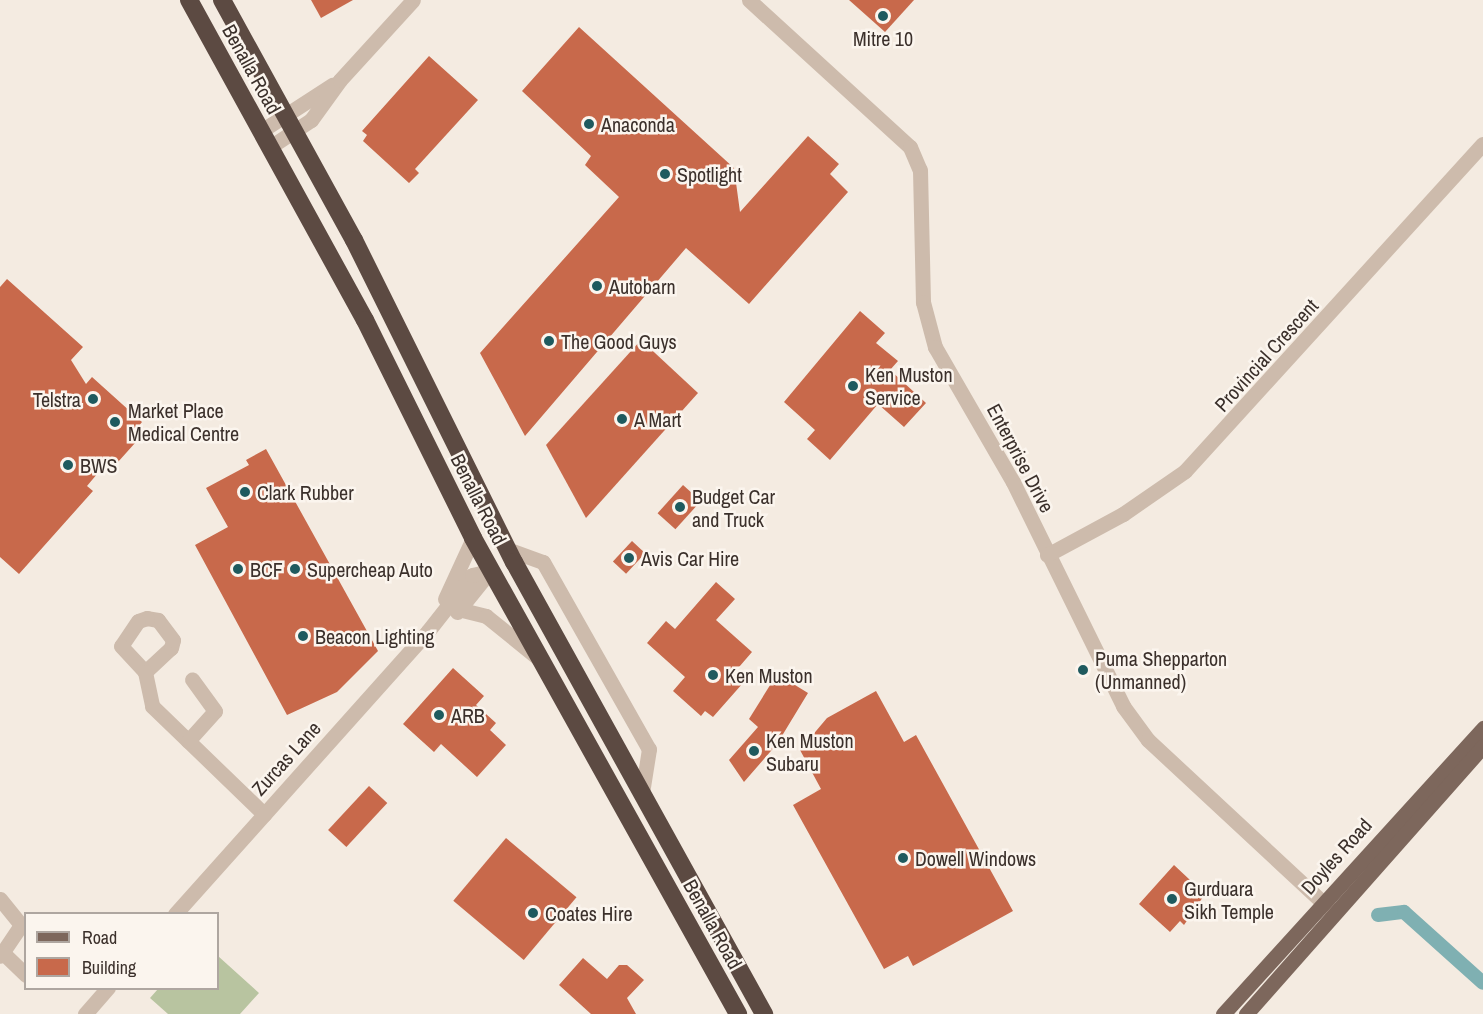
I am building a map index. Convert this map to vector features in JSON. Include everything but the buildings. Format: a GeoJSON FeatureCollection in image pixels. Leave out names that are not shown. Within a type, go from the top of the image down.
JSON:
{"type":"FeatureCollection","features":[{"type":"Feature","properties":{"kind":"highway","name":"Benalla Road"},"geometry":{"type":"LineString","coordinates":[[189,0],[375,339],[490,571],[738,1014]]}},
{"type":"Feature","properties":{"kind":"highway","name":"Benalla Road"},"geometry":{"type":"LineString","coordinates":[[222,0],[367,264],[511,555],[764,1014]]}},
{"type":"Feature","properties":{"kind":"highway"},"geometry":{"type":"LineString","coordinates":[[490,571],[511,555]]}},
{"type":"Feature","properties":{"kind":"highway"},"geometry":{"type":"LineString","coordinates":[[673,899],[680,861]]}},
{"type":"Feature","properties":{"kind":"main road","name":"Doyles Road"},"geometry":{"type":"LineString","coordinates":[[1246,1014],[1328,907],[1483,728]]}},
{"type":"Feature","properties":{"kind":"main road","name":"Doyles Road"},"geometry":{"type":"LineString","coordinates":[[1223,1014],[1483,746]]}},
{"type":"Feature","properties":{"kind":"street"},"geometry":{"type":"LineString","coordinates":[[266,140],[294,131],[311,120],[340,80],[412,0]]}},
{"type":"Feature","properties":{"kind":"street","name":"Enterprise Drive"},"geometry":{"type":"LineString","coordinates":[[749,0],[910,147],[920,170],[923,302],[935,347],[1013,482],[1123,706],[1148,740],[1328,907]]}},
{"type":"Feature","properties":{"kind":"street"},"geometry":{"type":"LineString","coordinates":[[266,140],[285,114],[340,80]]}},
{"type":"Feature","properties":{"kind":"street","name":"Provincial Crescent"},"geometry":{"type":"LineString","coordinates":[[1047,555],[1123,514],[1193,463],[1483,144]]}},
{"type":"Feature","properties":{"kind":"street","name":"Zurcas Lane"},"geometry":{"type":"LineString","coordinates":[[429,631],[473,538]]}},
{"type":"Feature","properties":{"kind":"street","name":"Benalla Road"},"geometry":{"type":"LineString","coordinates":[[511,555],[543,562],[649,749],[642,793]]}},
{"type":"Feature","properties":{"kind":"street","name":"Zurcas Lane"},"geometry":{"type":"LineString","coordinates":[[429,631],[462,610],[490,571]]}},
{"type":"Feature","properties":{"kind":"street","name":"Zurcas Lane"},"geometry":{"type":"LineString","coordinates":[[177,912],[429,631],[472,575],[490,571]]}},
{"type":"Feature","properties":{"kind":"street"},"geometry":{"type":"LineString","coordinates":[[462,610],[486,616],[540,660]]}},
{"type":"Feature","properties":{"kind":"street"},"geometry":{"type":"LineString","coordinates":[[145,672],[152,706],[264,814]]}},
{"type":"Feature","properties":{"kind":"street"},"geometry":{"type":"LineString","coordinates":[[188,741],[215,711],[192,679]]}},
{"type":"Feature","properties":{"kind":"street"},"geometry":{"type":"LineString","coordinates":[[0,899],[23,925],[2,954],[24,973]]}},
{"type":"Feature","properties":{"kind":"street"},"geometry":{"type":"LineString","coordinates":[[85,1014],[106,990]]}},
{"type":"Feature","properties":{"kind":"green space"},"geometry":{"type":"Polygon","coordinates":[[[219,957],[259,993],[240,1014],[168,1014],[150,998],[157,990],[219,990],[219,957]]]}},
{"type":"Feature","properties":{"kind":"waterway"},"geometry":{"type":"LineString","coordinates":[[1378,915],[1404,912],[1483,983]]}},
{"type":"Feature","properties":{"kind":"place","name":"Mitre 10"},"geometry":{"type":"Point","coordinates":[883,16]}},
{"type":"Feature","properties":{"kind":"place","name":"Anaconda"},"geometry":{"type":"Point","coordinates":[589,124]}},
{"type":"Feature","properties":{"kind":"place","name":"Spotlight"},"geometry":{"type":"Point","coordinates":[665,174]}},
{"type":"Feature","properties":{"kind":"place","name":"Autobarn"},"geometry":{"type":"Point","coordinates":[597,286]}},
{"type":"Feature","properties":{"kind":"place","name":"The Good Guys"},"geometry":{"type":"Point","coordinates":[549,341]}},
{"type":"Feature","properties":{"kind":"place","name":"Ken Muston Service"},"geometry":{"type":"Point","coordinates":[853,386]}},
{"type":"Feature","properties":{"kind":"place","name":"Telstra"},"geometry":{"type":"Point","coordinates":[93,399]}},
{"type":"Feature","properties":{"kind":"place","name":"A Mart"},"geometry":{"type":"Point","coordinates":[622,419]}},
{"type":"Feature","properties":{"kind":"place","name":"Market Place Medical Centre"},"geometry":{"type":"Point","coordinates":[115,422]}},
{"type":"Feature","properties":{"kind":"place","name":"BWS"},"geometry":{"type":"Point","coordinates":[68,465]}},
{"type":"Feature","properties":{"kind":"place","name":"Clark Rubber"},"geometry":{"type":"Point","coordinates":[245,492]}},
{"type":"Feature","properties":{"kind":"place","name":"Budget Car and Truck"},"geometry":{"type":"Point","coordinates":[680,507]}},
{"type":"Feature","properties":{"kind":"place","name":"Avis Car Hire"},"geometry":{"type":"Point","coordinates":[629,558]}},
{"type":"Feature","properties":{"kind":"place","name":"BCF"},"geometry":{"type":"Point","coordinates":[238,569]}},
{"type":"Feature","properties":{"kind":"place","name":"Supercheap Auto"},"geometry":{"type":"Point","coordinates":[295,569]}},
{"type":"Feature","properties":{"kind":"place","name":"Beacon Lighting"},"geometry":{"type":"Point","coordinates":[303,636]}},
{"type":"Feature","properties":{"kind":"place","name":"Puma Shepparton (Unmanned)"},"geometry":{"type":"Point","coordinates":[1083,670]}},
{"type":"Feature","properties":{"kind":"place","name":"Ken Muston"},"geometry":{"type":"Point","coordinates":[713,675]}},
{"type":"Feature","properties":{"kind":"place","name":"ARB"},"geometry":{"type":"Point","coordinates":[439,715]}},
{"type":"Feature","properties":{"kind":"place","name":"Ken Muston Subaru"},"geometry":{"type":"Point","coordinates":[754,751]}},
{"type":"Feature","properties":{"kind":"place","name":"Dowell Windows"},"geometry":{"type":"Point","coordinates":[903,858]}},
{"type":"Feature","properties":{"kind":"place","name":"Gurduara Sikh Temple"},"geometry":{"type":"Point","coordinates":[1172,899]}},
{"type":"Feature","properties":{"kind":"place","name":"Coates Hire"},"geometry":{"type":"Point","coordinates":[533,913]}}]}
